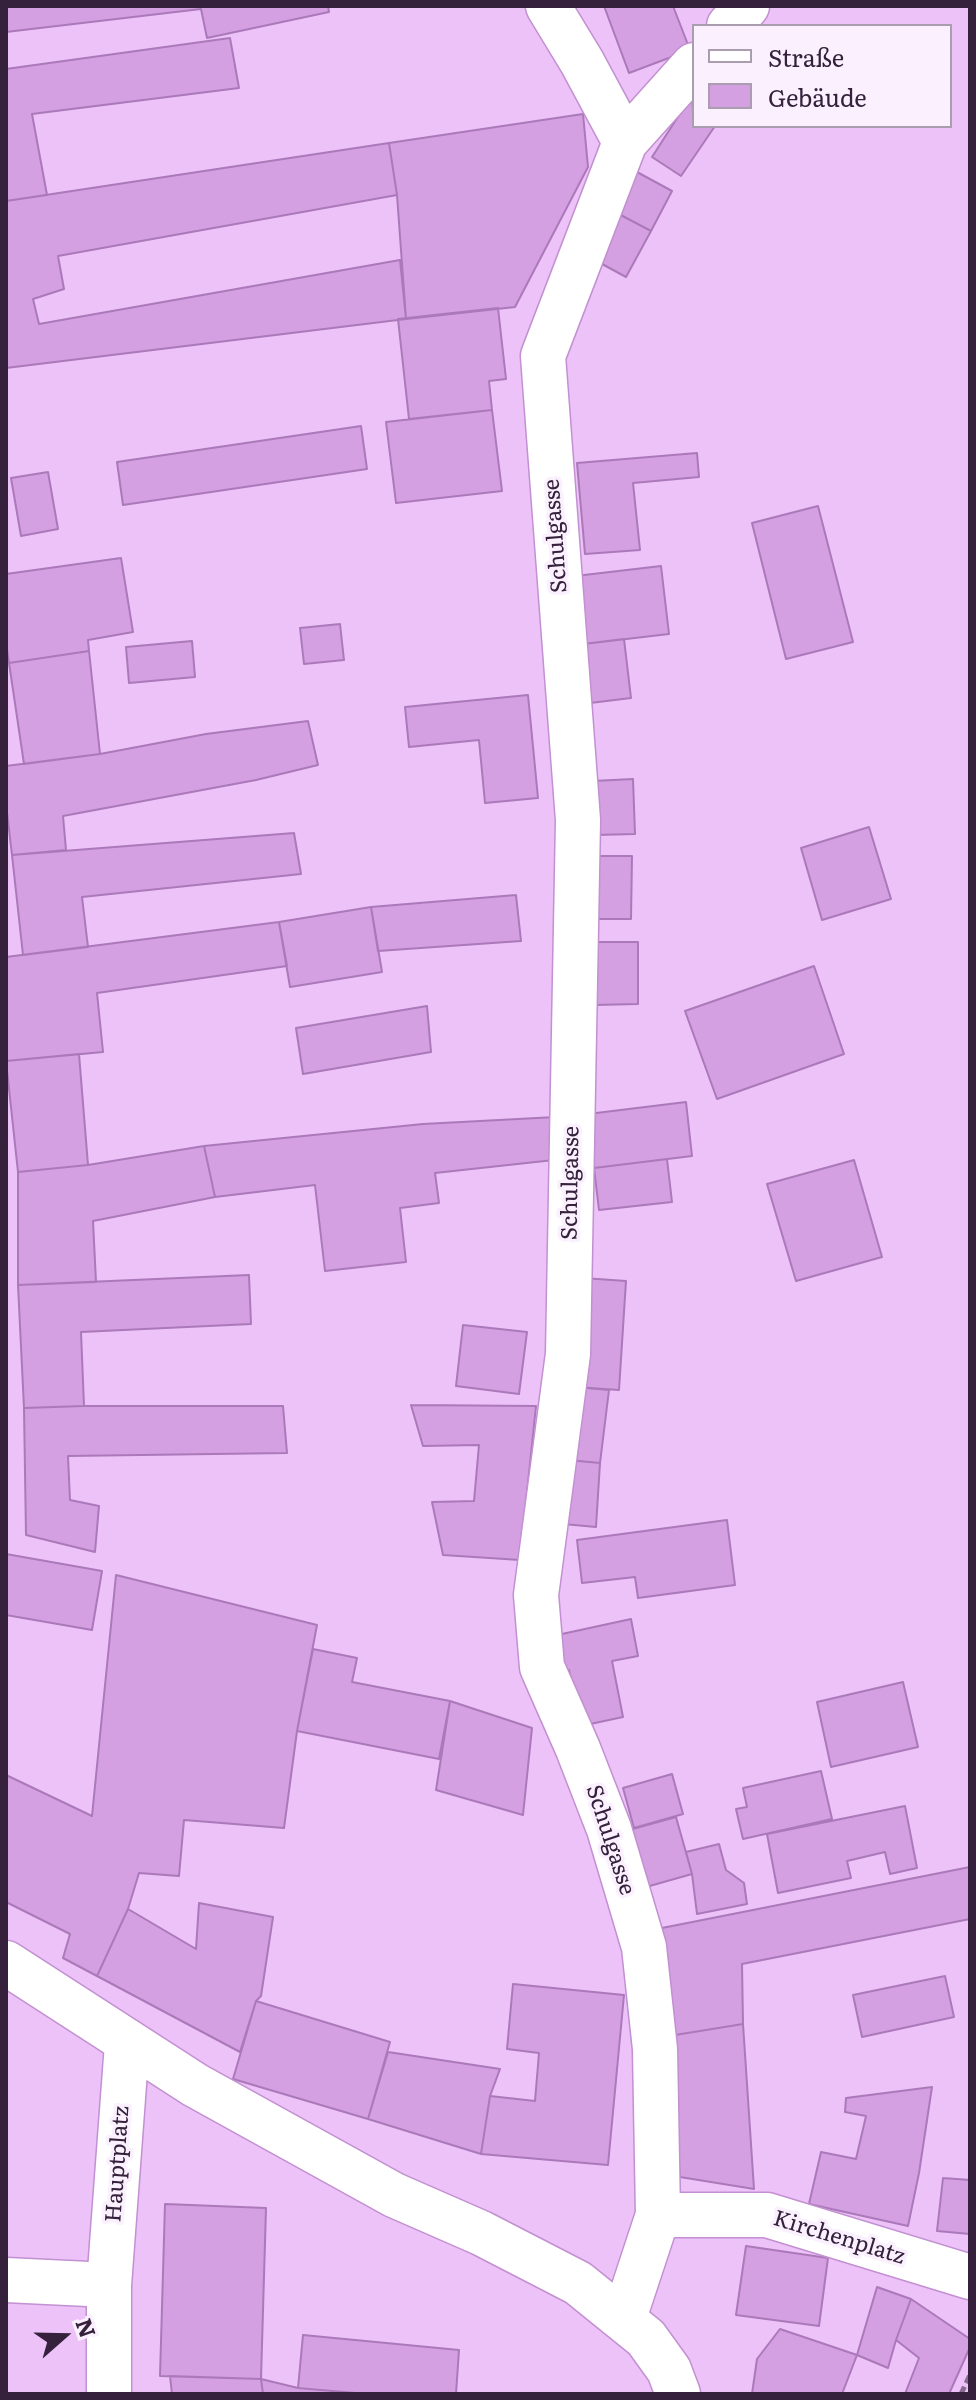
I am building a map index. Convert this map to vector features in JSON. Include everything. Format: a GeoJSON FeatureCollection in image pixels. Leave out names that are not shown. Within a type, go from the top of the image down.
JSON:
{"type":"FeatureCollection","features":[{"type":"Feature","properties":{"kind":"street"},"geometry":{"type":"LineString","coordinates":[[548,6],[625,142]]}},
{"type":"Feature","properties":{"kind":"street"},"geometry":{"type":"LineString","coordinates":[[731,24],[747,6]]}},
{"type":"Feature","properties":{"kind":"street","name":"Schulgasse"},"geometry":{"type":"LineString","coordinates":[[624,2318],[658,2215],[655,2049],[644,1947],[609,1829],[542,1667],[536,1595],[568,1354],[578,820],[543,356],[625,142],[692,67]]}},
{"type":"Feature","properties":{"kind":"street"},"geometry":{"type":"LineString","coordinates":[[6,1963],[127,2044],[195,2085],[394,2195],[481,2233],[578,2283],[646,2338],[669,2370],[678,2394]]}},
{"type":"Feature","properties":{"kind":"street","name":"Hauptplatz"},"geometry":{"type":"LineString","coordinates":[[109,2394],[109,2285],[127,2044]]}},
{"type":"Feature","properties":{"kind":"street","name":"Kirchenplatz"},"geometry":{"type":"LineString","coordinates":[[658,2215],[767,2215],[970,2277]]}},
{"type":"Feature","properties":{"kind":"street"},"geometry":{"type":"LineString","coordinates":[[6,2280],[109,2285]]}},
{"type":"Feature","properties":{"kind":"path"},"geometry":{"type":"LineString","coordinates":[[961,2394],[970,2375]]}},
{"type":"Feature","properties":{"kind":"building"},"geometry":{"type":"Polygon","coordinates":[[[6,6],[328,6],[329,12],[207,38],[201,9],[6,32],[6,6]]]}},
{"type":"Feature","properties":{"kind":"building"},"geometry":{"type":"Polygon","coordinates":[[[604,6],[673,6],[690,50],[629,73],[604,6]]]}},
{"type":"Feature","properties":{"kind":"building"},"geometry":{"type":"Polygon","coordinates":[[[230,38],[239,88],[32,114],[47,195],[6,201],[6,69],[230,38]]]}},
{"type":"Feature","properties":{"kind":"building"},"geometry":{"type":"Polygon","coordinates":[[[692,95],[692,128],[714,128],[681,176],[652,157],[692,95]]]}},
{"type":"Feature","properties":{"kind":"building"},"geometry":{"type":"Polygon","coordinates":[[[583,114],[588,167],[515,307],[406,319],[397,195],[389,143],[583,114]]]}},
{"type":"Feature","properties":{"kind":"building"},"geometry":{"type":"Polygon","coordinates":[[[389,143],[397,195],[58,256],[64,289],[33,299],[39,324],[400,260],[406,319],[6,368],[6,201],[389,143]]]}},
{"type":"Feature","properties":{"kind":"building"},"geometry":{"type":"Polygon","coordinates":[[[637,172],[672,191],[651,231],[615,212],[637,172]]]}},
{"type":"Feature","properties":{"kind":"building"},"geometry":{"type":"Polygon","coordinates":[[[615,212],[651,231],[626,277],[591,258],[615,212]]]}},
{"type":"Feature","properties":{"kind":"building"},"geometry":{"type":"Polygon","coordinates":[[[498,308],[506,379],[489,381],[492,410],[409,419],[398,319],[498,308]]]}},
{"type":"Feature","properties":{"kind":"building"},"geometry":{"type":"Polygon","coordinates":[[[492,410],[502,491],[396,503],[386,422],[492,410]]]}},
{"type":"Feature","properties":{"kind":"building"},"geometry":{"type":"Polygon","coordinates":[[[361,426],[367,469],[123,505],[117,462],[361,426]]]}},
{"type":"Feature","properties":{"kind":"building"},"geometry":{"type":"Polygon","coordinates":[[[697,453],[699,477],[633,483],[640,550],[585,554],[577,463],[697,453]]]}},
{"type":"Feature","properties":{"kind":"building"},"geometry":{"type":"Polygon","coordinates":[[[48,472],[58,529],[21,536],[11,478],[48,472]]]}},
{"type":"Feature","properties":{"kind":"building"},"geometry":{"type":"Polygon","coordinates":[[[818,506],[853,642],[786,659],[752,523],[818,506]]]}},
{"type":"Feature","properties":{"kind":"building"},"geometry":{"type":"Polygon","coordinates":[[[121,558],[133,632],[88,640],[89,651],[9,663],[6,574],[121,558]]]}},
{"type":"Feature","properties":{"kind":"building"},"geometry":{"type":"Polygon","coordinates":[[[661,566],[669,634],[575,645],[567,577],[661,566]]]}},
{"type":"Feature","properties":{"kind":"building"},"geometry":{"type":"Polygon","coordinates":[[[340,624],[344,660],[304,664],[300,628],[340,624]]]}},
{"type":"Feature","properties":{"kind":"building"},"geometry":{"type":"Polygon","coordinates":[[[624,639],[631,698],[582,704],[575,645],[624,639]]]}},
{"type":"Feature","properties":{"kind":"building"},"geometry":{"type":"Polygon","coordinates":[[[192,641],[195,677],[129,683],[126,647],[192,641]]]}},
{"type":"Feature","properties":{"kind":"building"},"geometry":{"type":"Polygon","coordinates":[[[89,651],[100,754],[24,764],[9,663],[89,651]]]}},
{"type":"Feature","properties":{"kind":"building"},"geometry":{"type":"Polygon","coordinates":[[[528,695],[538,798],[485,803],[479,740],[409,747],[405,707],[528,695]]]}},
{"type":"Feature","properties":{"kind":"building"},"geometry":{"type":"Polygon","coordinates":[[[308,721],[318,765],[256,780],[63,816],[66,850],[12,855],[6,804],[6,766],[308,721]]]}},
{"type":"Feature","properties":{"kind":"building"},"geometry":{"type":"Polygon","coordinates":[[[633,779],[635,834],[595,835],[593,781],[633,779]]]}},
{"type":"Feature","properties":{"kind":"building"},"geometry":{"type":"Polygon","coordinates":[[[869,827],[891,899],[822,920],[801,848],[869,827]]]}},
{"type":"Feature","properties":{"kind":"building"},"geometry":{"type":"Polygon","coordinates":[[[294,833],[301,874],[82,897],[88,947],[23,955],[12,855],[294,833]]]}},
{"type":"Feature","properties":{"kind":"building"},"geometry":{"type":"Polygon","coordinates":[[[591,856],[632,856],[631,919],[591,919],[591,856]]]}},
{"type":"Feature","properties":{"kind":"building"},"geometry":{"type":"Polygon","coordinates":[[[516,895],[521,941],[378,951],[371,907],[516,895]]]}},
{"type":"Feature","properties":{"kind":"building"},"geometry":{"type":"Polygon","coordinates":[[[371,907],[382,972],[290,987],[279,922],[371,907]]]}},
{"type":"Feature","properties":{"kind":"building"},"geometry":{"type":"Polygon","coordinates":[[[279,922],[287,966],[97,993],[103,1052],[6,1061],[6,957],[279,922]]]}},
{"type":"Feature","properties":{"kind":"building"},"geometry":{"type":"Polygon","coordinates":[[[594,942],[638,942],[638,1004],[594,1005],[594,942]]]}},
{"type":"Feature","properties":{"kind":"building"},"geometry":{"type":"Polygon","coordinates":[[[814,966],[844,1054],[717,1099],[685,1011],[814,966]]]}},
{"type":"Feature","properties":{"kind":"building"},"geometry":{"type":"Polygon","coordinates":[[[427,1006],[431,1052],[303,1074],[296,1028],[427,1006]]]}},
{"type":"Feature","properties":{"kind":"building"},"geometry":{"type":"Polygon","coordinates":[[[79,1054],[88,1165],[18,1172],[6,1061],[79,1054]]]}},
{"type":"Feature","properties":{"kind":"building"},"geometry":{"type":"Polygon","coordinates":[[[686,1102],[692,1156],[594,1168],[588,1114],[686,1102]]]}},
{"type":"Feature","properties":{"kind":"building"},"geometry":{"type":"Polygon","coordinates":[[[556,1117],[554,1160],[435,1173],[439,1203],[400,1208],[406,1262],[325,1271],[315,1185],[215,1197],[204,1146],[423,1124],[556,1117]]]}},
{"type":"Feature","properties":{"kind":"building"},"geometry":{"type":"Polygon","coordinates":[[[204,1146],[215,1197],[93,1221],[96,1282],[18,1285],[18,1172],[88,1165],[204,1146]]]}},
{"type":"Feature","properties":{"kind":"building"},"geometry":{"type":"Polygon","coordinates":[[[667,1159],[672,1202],[599,1210],[594,1168],[667,1159]]]}},
{"type":"Feature","properties":{"kind":"building"},"geometry":{"type":"Polygon","coordinates":[[[854,1160],[882,1257],[796,1281],[767,1184],[854,1160]]]}},
{"type":"Feature","properties":{"kind":"building"},"geometry":{"type":"Polygon","coordinates":[[[249,1275],[251,1324],[81,1332],[84,1406],[24,1408],[18,1285],[249,1275]]]}},
{"type":"Feature","properties":{"kind":"building"},"geometry":{"type":"Polygon","coordinates":[[[583,1278],[626,1281],[619,1390],[575,1387],[583,1278]]]}},
{"type":"Feature","properties":{"kind":"building"},"geometry":{"type":"Polygon","coordinates":[[[463,1325],[527,1332],[519,1394],[456,1386],[463,1325]]]}},
{"type":"Feature","properties":{"kind":"building"},"geometry":{"type":"Polygon","coordinates":[[[575,1387],[609,1390],[600,1463],[568,1460],[575,1387]]]}},
{"type":"Feature","properties":{"kind":"building"},"geometry":{"type":"Polygon","coordinates":[[[411,1405],[536,1406],[520,1560],[443,1555],[432,1502],[474,1501],[479,1445],[423,1446],[411,1405]]]}},
{"type":"Feature","properties":{"kind":"building"},"geometry":{"type":"Polygon","coordinates":[[[283,1406],[287,1453],[68,1456],[70,1500],[99,1506],[95,1552],[26,1535],[24,1408],[283,1406]]]}},
{"type":"Feature","properties":{"kind":"building"},"geometry":{"type":"Polygon","coordinates":[[[568,1460],[600,1463],[596,1527],[563,1524],[568,1460]]]}},
{"type":"Feature","properties":{"kind":"building"},"geometry":{"type":"Polygon","coordinates":[[[727,1520],[735,1585],[638,1598],[635,1577],[582,1583],[577,1540],[727,1520]]]}},
{"type":"Feature","properties":{"kind":"building"},"geometry":{"type":"Polygon","coordinates":[[[6,1554],[102,1571],[92,1630],[6,1615],[6,1554]]]}},
{"type":"Feature","properties":{"kind":"building"},"geometry":{"type":"Polygon","coordinates":[[[116,1575],[317,1625],[297,1731],[284,1828],[184,1820],[179,1876],[139,1873],[128,1909],[97,1976],[63,1958],[70,1934],[6,1902],[6,1775],[92,1816],[116,1575]]]}},
{"type":"Feature","properties":{"kind":"building"},"geometry":{"type":"Polygon","coordinates":[[[631,1619],[638,1656],[612,1661],[623,1717],[581,1726],[569,1670],[555,1673],[548,1637],[631,1619]]]}},
{"type":"Feature","properties":{"kind":"building"},"geometry":{"type":"Polygon","coordinates":[[[313,1649],[357,1658],[352,1682],[450,1701],[439,1759],[297,1731],[313,1649]]]}},
{"type":"Feature","properties":{"kind":"building"},"geometry":{"type":"Polygon","coordinates":[[[903,1682],[918,1747],[831,1767],[817,1702],[903,1682]]]}},
{"type":"Feature","properties":{"kind":"building"},"geometry":{"type":"Polygon","coordinates":[[[450,1701],[532,1728],[523,1815],[436,1790],[450,1701]]]}},
{"type":"Feature","properties":{"kind":"building"},"geometry":{"type":"Polygon","coordinates":[[[821,1771],[832,1819],[743,1839],[736,1809],[747,1807],[743,1788],[821,1771]]]}},
{"type":"Feature","properties":{"kind":"building"},"geometry":{"type":"Polygon","coordinates":[[[672,1774],[683,1814],[634,1828],[623,1788],[672,1774]]]}},
{"type":"Feature","properties":{"kind":"building"},"geometry":{"type":"Polygon","coordinates":[[[905,1806],[917,1868],[890,1874],[885,1852],[847,1861],[851,1878],[778,1893],[767,1834],[905,1806]]]}},
{"type":"Feature","properties":{"kind":"building"},"geometry":{"type":"Polygon","coordinates":[[[676,1817],[692,1874],[639,1889],[622,1832],[676,1817]]]}},
{"type":"Feature","properties":{"kind":"building"},"geometry":{"type":"Polygon","coordinates":[[[719,1844],[726,1870],[744,1883],[747,1904],[697,1914],[686,1852],[719,1844]]]}},
{"type":"Feature","properties":{"kind":"building"},"geometry":{"type":"Polygon","coordinates":[[[970,1867],[970,1919],[742,1964],[743,2024],[669,2036],[662,1928],[970,1867]]]}},
{"type":"Feature","properties":{"kind":"building"},"geometry":{"type":"Polygon","coordinates":[[[199,1903],[273,1917],[261,1996],[256,2001],[240,2052],[97,1976],[128,1909],[196,1949],[199,1903]]]}},
{"type":"Feature","properties":{"kind":"building"},"geometry":{"type":"Polygon","coordinates":[[[945,1976],[954,2017],[862,2037],[853,1995],[945,1976]]]}},
{"type":"Feature","properties":{"kind":"building"},"geometry":{"type":"Polygon","coordinates":[[[513,1984],[624,1995],[608,2165],[481,2154],[490,2096],[535,2101],[539,2053],[507,2049],[513,1984]]]}},
{"type":"Feature","properties":{"kind":"building"},"geometry":{"type":"Polygon","coordinates":[[[256,2001],[390,2042],[368,2119],[233,2079],[256,2001]]]}},
{"type":"Feature","properties":{"kind":"building"},"geometry":{"type":"Polygon","coordinates":[[[743,2024],[754,2189],[680,2177],[669,2036],[743,2024]]]}},
{"type":"Feature","properties":{"kind":"building"},"geometry":{"type":"Polygon","coordinates":[[[388,2052],[500,2069],[490,2096],[481,2154],[368,2119],[388,2052]]]}},
{"type":"Feature","properties":{"kind":"building"},"geometry":{"type":"Polygon","coordinates":[[[932,2087],[908,2226],[809,2204],[821,2152],[856,2159],[866,2116],[845,2112],[846,2098],[932,2087]]]}},
{"type":"Feature","properties":{"kind":"building"},"geometry":{"type":"Polygon","coordinates":[[[943,2178],[970,2180],[970,2234],[937,2231],[943,2178]]]}},
{"type":"Feature","properties":{"kind":"building"},"geometry":{"type":"Polygon","coordinates":[[[165,2204],[266,2208],[261,2379],[160,2376],[165,2204]]]}},
{"type":"Feature","properties":{"kind":"building"},"geometry":{"type":"Polygon","coordinates":[[[746,2246],[828,2258],[819,2326],[736,2315],[746,2246]]]}},
{"type":"Feature","properties":{"kind":"building"},"geometry":{"type":"Polygon","coordinates":[[[877,2287],[911,2299],[888,2368],[857,2355],[877,2287]]]}},
{"type":"Feature","properties":{"kind":"building"},"geometry":{"type":"Polygon","coordinates":[[[911,2299],[970,2339],[970,2347],[949,2394],[905,2394],[919,2358],[896,2340],[911,2299]]]}},
{"type":"Feature","properties":{"kind":"building"},"geometry":{"type":"Polygon","coordinates":[[[780,2329],[857,2355],[842,2394],[752,2394],[757,2359],[780,2329]]]}},
{"type":"Feature","properties":{"kind":"building"},"geometry":{"type":"Polygon","coordinates":[[[303,2335],[459,2350],[456,2394],[367,2394],[298,2388],[303,2335]]]}},
{"type":"Feature","properties":{"kind":"building"},"geometry":{"type":"Polygon","coordinates":[[[170,2376],[261,2379],[263,2394],[172,2394],[170,2376]]]}},
{"type":"Feature","properties":{"kind":"building"},"geometry":{"type":"Polygon","coordinates":[[[261,2379],[298,2388],[367,2394],[263,2394],[261,2379]]]}}]}
